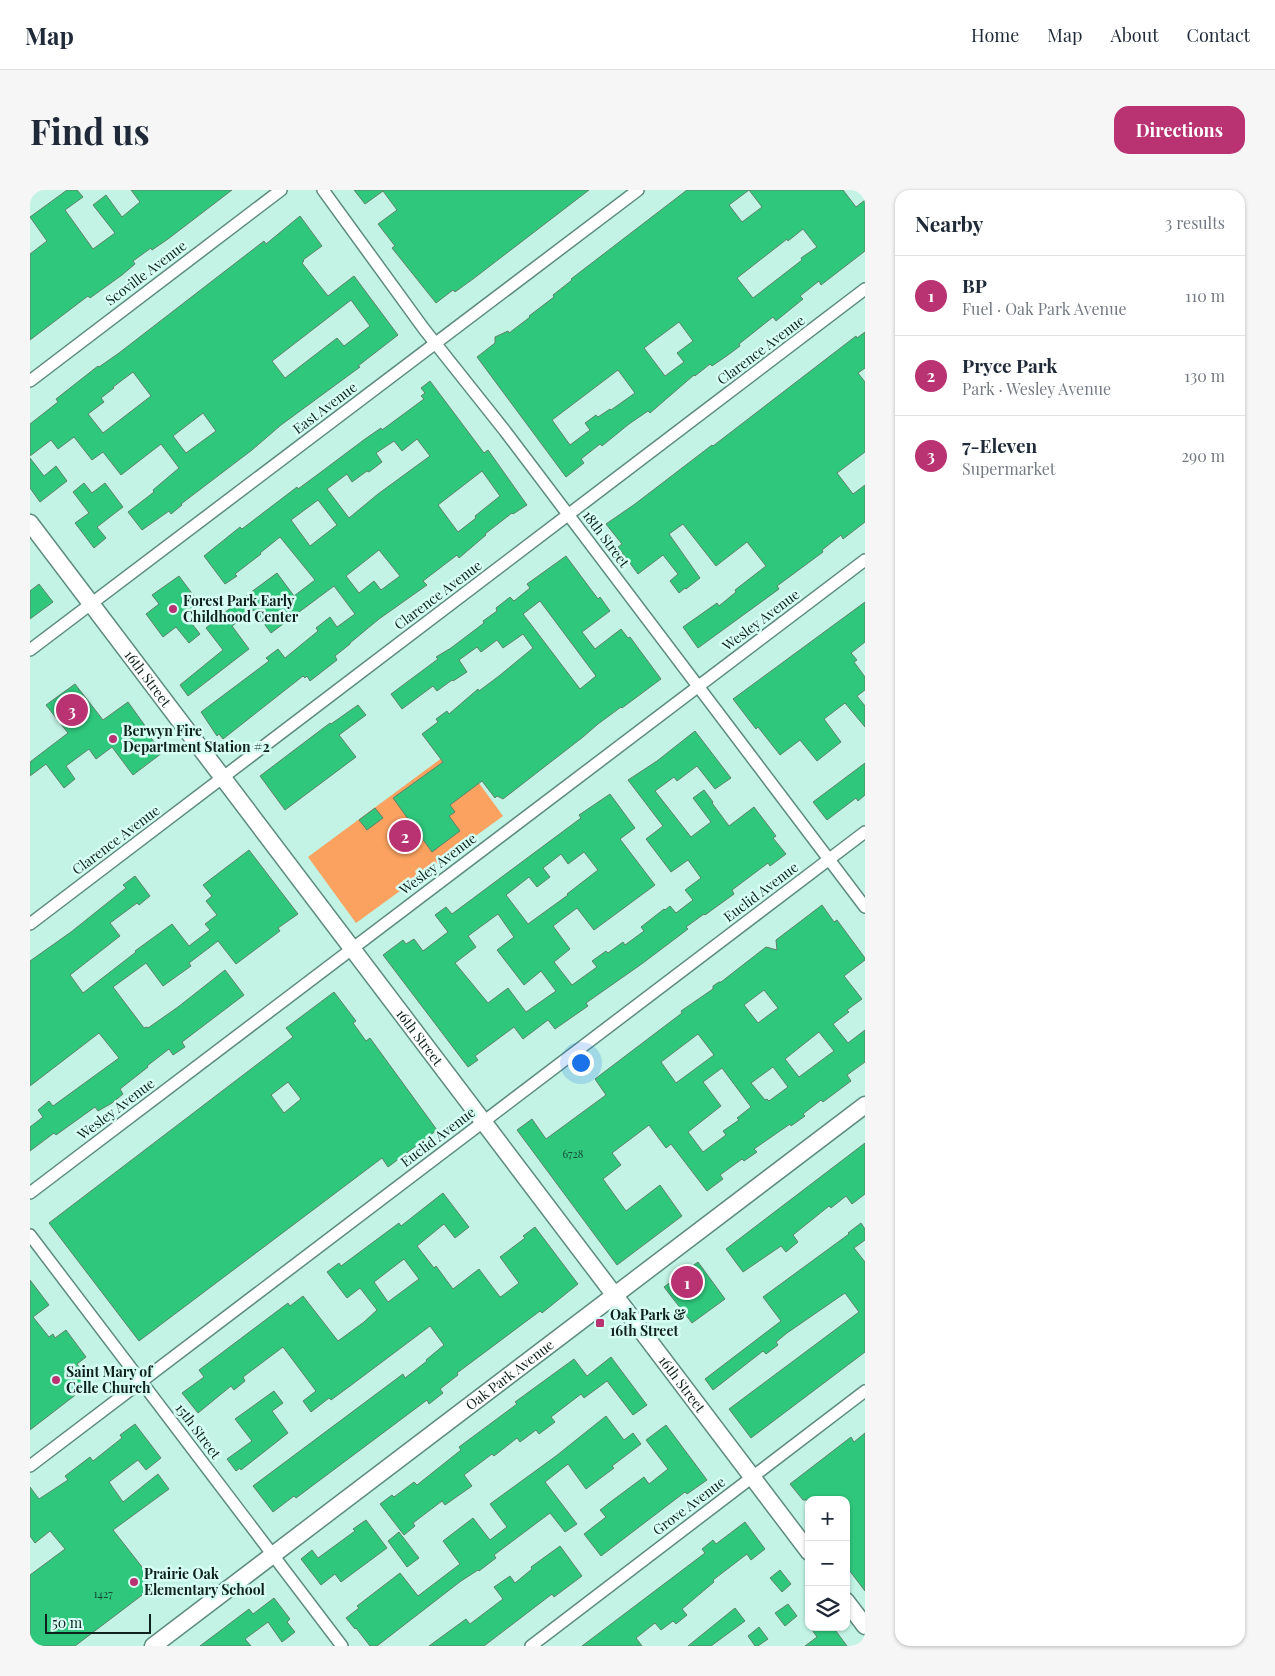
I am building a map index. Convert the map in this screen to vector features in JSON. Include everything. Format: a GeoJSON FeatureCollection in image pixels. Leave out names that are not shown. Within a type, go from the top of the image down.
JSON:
{"type":"FeatureCollection","features":[{"type":"Feature","properties":{"kind":"street","name":"Scoville Avenue"},"geometry":{"type":"LineString","coordinates":[[30,380],[281,190]]}},
{"type":"Feature","properties":{"kind":"street","name":"18th Street"},"geometry":{"type":"LineString","coordinates":[[323,190],[436,344],[865,907]]}},
{"type":"Feature","properties":{"kind":"street","name":"East Avenue"},"geometry":{"type":"LineString","coordinates":[[30,650],[638,190]]}},
{"type":"Feature","properties":{"kind":"street","name":"Clarence Avenue"},"geometry":{"type":"LineString","coordinates":[[30,924],[865,289]]}},
{"type":"Feature","properties":{"kind":"street","name":"16th Street"},"geometry":{"type":"LineString","coordinates":[[30,523],[805,1547]]}},
{"type":"Feature","properties":{"kind":"street","name":"Wesley Avenue"},"geometry":{"type":"LineString","coordinates":[[30,1193],[865,560]]}},
{"type":"Feature","properties":{"kind":"street","name":"Euclid Avenue"},"geometry":{"type":"LineString","coordinates":[[30,1466],[865,832]]}},
{"type":"Feature","properties":{"kind":"street","name":"Oak Park Avenue"},"geometry":{"type":"LineString","coordinates":[[153,1646],[865,1105]]}},
{"type":"Feature","properties":{"kind":"street","name":"15th Street"},"geometry":{"type":"LineString","coordinates":[[30,1235],[342,1646]]}},
{"type":"Feature","properties":{"kind":"street","name":"Grove Avenue"},"geometry":{"type":"LineString","coordinates":[[531,1646],[865,1391]]}},
{"type":"Feature","properties":{"kind":"street"},"geometry":{"type":"LineString","coordinates":[[850,1606],[865,1626]]}},
{"type":"Feature","properties":{"kind":"shaded area"},"geometry":{"type":"Polygon","coordinates":[[[454,749],[503,816],[356,923],[308,857],[454,749]]]}},
{"type":"Feature","properties":{"kind":"building"},"geometry":{"type":"Polygon","coordinates":[[[67,190],[77,190],[83,197],[65,210],[93,249],[115,233],[93,205],[106,195],[122,217],[140,202],[131,190],[232,190],[168,239],[133,261],[135,264],[122,275],[90,298],[88,296],[30,340],[30,254],[47,241],[30,217],[67,190]]]}},
{"type":"Feature","properties":{"kind":"building"},"geometry":{"type":"Polygon","coordinates":[[[354,190],[589,190],[473,279],[455,292],[453,290],[436,303],[392,248],[395,246],[378,224],[397,210],[383,191],[365,204],[354,190]]]}},
{"type":"Feature","properties":{"kind":"building"},"geometry":{"type":"Polygon","coordinates":[[[687,190],[749,190],[843,190],[856,207],[865,200],[865,251],[821,285],[819,281],[800,296],[803,299],[776,321],[773,317],[728,355],[694,375],[650,413],[648,411],[629,424],[602,446],[600,444],[581,459],[584,463],[566,477],[477,357],[495,343],[495,337],[508,331],[509,333],[530,317],[554,297],[553,295],[687,190]],[[749,190],[729,205],[742,222],[762,207],[749,190]],[[803,229],[788,241],[787,239],[737,278],[753,298],[817,247],[803,229]],[[679,322],[644,348],[665,376],[684,362],[677,353],[693,341],[679,322]],[[618,370],[552,420],[570,445],[590,430],[585,423],[596,415],[598,417],[611,410],[635,393],[618,370]]]}},
{"type":"Feature","properties":{"kind":"building"},"geometry":{"type":"Polygon","coordinates":[[[300,216],[322,246],[303,260],[302,263],[328,296],[354,276],[398,335],[358,366],[360,367],[281,425],[171,514],[169,511],[142,530],[128,512],[154,492],[153,490],[179,468],[161,444],[121,475],[103,452],[92,460],[74,437],[58,449],[51,440],[30,456],[30,424],[58,402],[56,399],[264,241],[266,244],[300,216]],[[351,300],[272,361],[285,378],[337,338],[344,346],[370,326],[351,300]],[[133,372],[101,398],[104,402],[88,414],[103,433],[151,396],[133,372]],[[203,413],[173,436],[186,453],[216,431],[203,413]]]}},
{"type":"Feature","properties":{"kind":"building"},"geometry":{"type":"Polygon","coordinates":[[[865,332],[865,368],[858,373],[865,382],[865,452],[837,473],[853,494],[865,485],[865,522],[843,539],[841,535],[822,550],[823,552],[777,586],[779,589],[698,648],[683,627],[717,603],[719,606],[736,592],[735,590],[766,566],[747,542],[716,566],[683,524],[669,534],[700,578],[679,593],[670,581],[678,574],[663,555],[638,574],[618,547],[622,544],[606,524],[713,446],[856,336],[857,338],[865,332]]]}},
{"type":"Feature","properties":{"kind":"building"},"geometry":{"type":"Polygon","coordinates":[[[430,381],[484,453],[488,450],[527,505],[512,513],[485,534],[459,558],[457,555],[423,581],[427,585],[379,619],[335,656],[337,660],[310,681],[307,676],[305,678],[303,676],[223,739],[219,734],[217,736],[201,712],[269,661],[266,658],[278,649],[285,658],[318,631],[316,628],[330,617],[337,627],[355,614],[334,586],[271,633],[254,610],[232,626],[249,649],[188,696],[180,685],[223,650],[206,628],[277,573],[294,596],[315,580],[280,537],[235,574],[237,576],[225,584],[204,556],[240,527],[242,529],[297,487],[298,489],[365,439],[381,428],[382,430],[424,399],[421,396],[425,393],[421,388],[430,381]],[[417,439],[402,451],[394,441],[376,453],[382,462],[369,472],[367,471],[352,482],[347,474],[327,489],[349,518],[430,456],[417,439]],[[482,471],[438,505],[458,532],[500,496],[482,471]],[[318,500],[291,520],[310,546],[337,525],[318,500]],[[379,550],[346,576],[359,593],[374,581],[381,590],[400,576],[379,550]]]}},
{"type":"Feature","properties":{"kind":"building"},"geometry":{"type":"Polygon","coordinates":[[[30,458],[44,476],[56,466],[67,481],[40,502],[30,488],[30,458]]]}},
{"type":"Feature","properties":{"kind":"building"},"geometry":{"type":"Polygon","coordinates":[[[84,483],[92,493],[105,483],[123,507],[97,527],[106,538],[94,548],[75,523],[89,513],[73,492],[84,483]]]}},
{"type":"Feature","properties":{"kind":"building"},"geometry":{"type":"Polygon","coordinates":[[[566,556],[598,599],[600,597],[610,611],[582,632],[595,649],[621,629],[628,638],[630,637],[661,679],[598,724],[503,799],[497,796],[495,798],[482,781],[450,805],[455,812],[449,816],[460,831],[432,852],[393,798],[443,762],[422,734],[438,722],[436,719],[447,711],[449,714],[478,689],[479,691],[533,648],[523,634],[503,648],[497,640],[481,652],[477,647],[459,660],[467,672],[437,691],[433,686],[402,709],[391,694],[438,659],[436,657],[484,623],[483,621],[497,611],[496,608],[510,597],[514,601],[530,588],[527,584],[566,556]],[[540,601],[523,614],[580,689],[596,676],[540,601]]]}},
{"type":"Feature","properties":{"kind":"building"},"geometry":{"type":"Polygon","coordinates":[[[179,576],[200,604],[185,615],[200,634],[189,643],[176,627],[163,637],[146,614],[159,604],[152,595],[179,576]]]}},
{"type":"Feature","properties":{"kind":"building"},"geometry":{"type":"Polygon","coordinates":[[[39,584],[53,602],[30,619],[30,591],[39,584]]]}},
{"type":"Feature","properties":{"kind":"building"},"geometry":{"type":"Polygon","coordinates":[[[865,602],[865,642],[851,653],[857,660],[854,662],[865,677],[865,690],[857,696],[865,706],[865,727],[845,703],[824,719],[841,742],[817,761],[800,740],[780,755],[758,727],[756,729],[733,699],[865,602]]]}},
{"type":"Feature","properties":{"kind":"building"},"geometry":{"type":"Polygon","coordinates":[[[75,684],[103,720],[128,702],[162,753],[133,775],[112,747],[96,759],[89,749],[66,766],[75,779],[64,788],[46,764],[30,776],[30,762],[68,733],[46,705],[75,684]]]}},
{"type":"Feature","properties":{"kind":"building"},"geometry":{"type":"Polygon","coordinates":[[[358,705],[366,715],[339,735],[356,757],[285,810],[260,776],[330,723],[358,705]]]}},
{"type":"Feature","properties":{"kind":"building"},"geometry":{"type":"Polygon","coordinates":[[[695,731],[731,778],[715,789],[697,766],[677,781],[674,777],[655,791],[691,837],[711,822],[693,798],[704,790],[729,826],[754,807],[776,836],[773,838],[786,854],[770,866],[768,863],[732,890],[734,894],[686,927],[688,929],[586,1003],[588,1006],[555,1029],[548,1020],[523,1039],[514,1027],[475,1056],[478,1060],[468,1067],[383,955],[403,940],[406,944],[414,939],[423,951],[448,932],[435,915],[446,907],[452,914],[581,818],[579,815],[610,794],[635,828],[620,839],[655,885],[594,930],[577,908],[553,926],[570,949],[554,962],[572,985],[597,967],[592,961],[606,951],[608,953],[623,942],[625,945],[644,931],[641,927],[664,909],[670,906],[676,913],[693,900],[685,890],[701,878],[688,860],[671,872],[646,839],[663,826],[628,780],[657,761],[695,731]],[[584,852],[568,864],[561,854],[543,868],[550,877],[537,887],[529,877],[506,895],[528,924],[598,870],[584,852]],[[498,914],[468,936],[476,947],[455,963],[488,1003],[508,988],[526,1012],[556,991],[541,971],[524,985],[497,950],[514,937],[498,914]]]}},
{"type":"Feature","properties":{"kind":"building"},"geometry":{"type":"Polygon","coordinates":[[[865,763],[865,795],[858,801],[856,798],[827,820],[813,802],[865,763]]]}},
{"type":"Feature","properties":{"kind":"building"},"geometry":{"type":"Polygon","coordinates":[[[375,808],[383,818],[367,830],[359,820],[375,808]]]}},
{"type":"Feature","properties":{"kind":"building"},"geometry":{"type":"Polygon","coordinates":[[[249,850],[298,914],[278,928],[280,931],[236,964],[218,941],[189,963],[191,966],[163,986],[146,963],[113,987],[144,1028],[148,1028],[178,1007],[225,970],[244,995],[182,1042],[185,1047],[173,1055],[169,1049],[147,1066],[120,1089],[123,1094],[112,1103],[98,1111],[95,1107],[30,1151],[30,1127],[43,1117],[38,1110],[49,1101],[53,1106],[119,1058],[99,1033],[30,1086],[30,961],[71,932],[126,888],[123,885],[135,876],[150,896],[110,923],[120,936],[70,975],[83,993],[172,924],[189,946],[210,930],[205,924],[217,915],[206,901],[212,896],[203,885],[249,850]]]}},
{"type":"Feature","properties":{"kind":"building"},"geometry":{"type":"Polygon","coordinates":[[[822,905],[834,922],[837,920],[865,958],[865,960],[844,976],[862,999],[833,1024],[848,1043],[865,1030],[865,1062],[847,1075],[851,1081],[823,1102],[821,1100],[803,1114],[805,1116],[791,1126],[790,1124],[754,1149],[757,1152],[744,1161],[742,1159],[720,1175],[723,1179],[707,1191],[671,1144],[666,1148],[649,1125],[612,1153],[621,1165],[603,1179],[626,1211],[660,1185],[682,1216],[617,1265],[517,1130],[532,1119],[546,1139],[606,1095],[595,1079],[682,1013],[681,1011],[713,989],[713,986],[721,982],[766,947],[777,950],[776,940],[822,905]],[[764,990],[744,1005],[758,1023],[778,1008],[764,990]],[[819,1032],[785,1059],[799,1077],[834,1051],[819,1032]],[[698,1034],[661,1062],[676,1083],[714,1055],[698,1034]],[[773,1067],[751,1083],[765,1100],[769,1101],[788,1087],[773,1067]],[[722,1068],[703,1082],[721,1106],[688,1132],[703,1152],[726,1135],[723,1131],[739,1120],[737,1118],[751,1107],[722,1068]]]}},
{"type":"Feature","properties":{"kind":"building"},"geometry":{"type":"Polygon","coordinates":[[[334,992],[356,1021],[353,1023],[366,1041],[370,1038],[437,1130],[388,1167],[382,1158],[139,1341],[49,1223],[293,1037],[286,1028],[334,992]],[[288,1082],[271,1095],[284,1113],[301,1099],[288,1082]]]}},
{"type":"Feature","properties":{"kind":"building"},"geometry":{"type":"Polygon","coordinates":[[[865,1143],[865,1194],[852,1204],[846,1196],[831,1208],[829,1206],[793,1235],[798,1242],[786,1252],[781,1246],[743,1272],[726,1249],[865,1143]]]}},
{"type":"Feature","properties":{"kind":"building"},"geometry":{"type":"Polygon","coordinates":[[[443,1193],[469,1227],[455,1238],[444,1224],[417,1246],[434,1268],[436,1266],[453,1289],[479,1269],[500,1297],[502,1296],[519,1283],[500,1257],[525,1238],[523,1236],[535,1227],[578,1284],[542,1313],[540,1311],[457,1373],[458,1375],[440,1389],[443,1393],[429,1404],[427,1400],[296,1498],[294,1496],[273,1512],[253,1486],[403,1374],[405,1378],[427,1361],[444,1345],[430,1326],[331,1400],[329,1398],[311,1412],[303,1401],[316,1391],[283,1347],[243,1377],[245,1381],[234,1390],[231,1386],[198,1413],[182,1393],[204,1377],[199,1370],[288,1303],[290,1306],[303,1296],[338,1341],[364,1322],[377,1310],[360,1288],[347,1298],[327,1272],[339,1263],[341,1266],[399,1223],[401,1226],[443,1193]],[[404,1259],[374,1282],[388,1302],[419,1279],[404,1259]]]}},
{"type":"Feature","properties":{"kind":"building"},"geometry":{"type":"Polygon","coordinates":[[[861,1223],[865,1229],[865,1240],[854,1248],[865,1262],[865,1352],[751,1438],[729,1409],[859,1312],[845,1293],[787,1333],[776,1342],[778,1345],[766,1354],[763,1351],[713,1390],[705,1379],[781,1321],[763,1297],[849,1234],[861,1223]]]}},
{"type":"Feature","properties":{"kind":"building"},"geometry":{"type":"Polygon","coordinates":[[[698,1262],[725,1299],[692,1323],[664,1287],[698,1262]]]}},
{"type":"Feature","properties":{"kind":"building","name":"Saint Mary of Celle Church"},"geometry":{"type":"Polygon","coordinates":[[[30,1280],[49,1305],[33,1317],[49,1337],[53,1334],[55,1338],[66,1330],[86,1357],[77,1364],[82,1371],[78,1374],[87,1386],[30,1430],[30,1280]]]}},
{"type":"Feature","properties":{"kind":"building"},"geometry":{"type":"Polygon","coordinates":[[[611,1357],[647,1405],[633,1415],[607,1381],[584,1398],[581,1394],[551,1417],[555,1422],[539,1434],[536,1430],[520,1442],[517,1438],[494,1456],[492,1454],[464,1475],[472,1486],[445,1505],[442,1501],[413,1523],[415,1526],[404,1535],[380,1504],[392,1495],[394,1497],[414,1482],[417,1485],[461,1450],[459,1447],[517,1404],[515,1402],[574,1359],[587,1376],[611,1357]]]}},
{"type":"Feature","properties":{"kind":"building"},"geometry":{"type":"Polygon","coordinates":[[[274,1391],[283,1403],[272,1411],[288,1433],[241,1470],[240,1468],[236,1471],[227,1459],[252,1441],[235,1419],[274,1391]]]}},
{"type":"Feature","properties":{"kind":"building"},"geometry":{"type":"Polygon","coordinates":[[[606,1416],[624,1440],[633,1433],[641,1444],[586,1489],[568,1464],[545,1482],[577,1524],[565,1532],[550,1513],[494,1555],[496,1558],[479,1571],[461,1581],[377,1646],[370,1646],[346,1618],[359,1608],[357,1606],[400,1573],[418,1596],[460,1564],[443,1541],[473,1518],[490,1540],[507,1527],[490,1504],[556,1456],[606,1416]]]}},
{"type":"Feature","properties":{"kind":"building"},"geometry":{"type":"Polygon","coordinates":[[[135,1424],[161,1458],[146,1470],[138,1460],[109,1482],[123,1502],[158,1474],[169,1489],[113,1530],[146,1572],[148,1570],[158,1583],[75,1646],[30,1646],[30,1575],[65,1549],[50,1531],[35,1543],[30,1536],[30,1487],[39,1499],[68,1480],[65,1476],[90,1457],[93,1461],[122,1438],[120,1435],[135,1424]]]}},
{"type":"Feature","properties":{"kind":"building"},"geometry":{"type":"Polygon","coordinates":[[[666,1425],[707,1480],[687,1494],[685,1492],[601,1556],[584,1534],[606,1517],[600,1510],[644,1477],[649,1484],[668,1469],[646,1440],[666,1425]]]}},
{"type":"Feature","properties":{"kind":"building"},"geometry":{"type":"Polygon","coordinates":[[[865,1433],[865,1591],[850,1571],[850,1496],[805,1496],[805,1500],[803,1500],[790,1484],[851,1437],[854,1442],[865,1433]]]}},
{"type":"Feature","properties":{"kind":"building"},"geometry":{"type":"Polygon","coordinates":[[[366,1520],[387,1548],[341,1582],[335,1574],[321,1585],[301,1559],[312,1550],[318,1558],[355,1531],[353,1529],[366,1520]]]}},
{"type":"Feature","properties":{"kind":"building"},"geometry":{"type":"Polygon","coordinates":[[[745,1522],[765,1549],[751,1560],[747,1554],[713,1580],[714,1582],[682,1609],[687,1615],[676,1624],[673,1621],[661,1630],[655,1623],[636,1638],[642,1646],[582,1646],[705,1553],[702,1549],[713,1540],[716,1544],[745,1522]]]}},
{"type":"Feature","properties":{"kind":"building"},"geometry":{"type":"Polygon","coordinates":[[[399,1532],[419,1558],[407,1567],[388,1541],[399,1532]]]}},
{"type":"Feature","properties":{"kind":"building"},"geometry":{"type":"Polygon","coordinates":[[[560,1546],[582,1576],[554,1597],[552,1594],[484,1646],[429,1646],[466,1619],[470,1624],[503,1599],[494,1587],[510,1576],[515,1583],[532,1569],[531,1567],[560,1546]]]}},
{"type":"Feature","properties":{"kind":"building"},"geometry":{"type":"Polygon","coordinates":[[[780,1570],[791,1584],[782,1592],[770,1578],[780,1570]]]}},
{"type":"Feature","properties":{"kind":"building"},"geometry":{"type":"Polygon","coordinates":[[[274,1598],[290,1619],[287,1622],[295,1632],[282,1642],[268,1622],[245,1639],[251,1646],[200,1646],[249,1609],[253,1614],[274,1598]]]}},
{"type":"Feature","properties":{"kind":"building"},"geometry":{"type":"Polygon","coordinates":[[[788,1604],[797,1616],[785,1626],[775,1613],[788,1604]]]}},
{"type":"Feature","properties":{"kind":"building"},"geometry":{"type":"Polygon","coordinates":[[[735,1608],[745,1621],[711,1646],[688,1646],[735,1608]]]}},
{"type":"Feature","properties":{"kind":"building"},"geometry":{"type":"Polygon","coordinates":[[[759,1627],[768,1639],[755,1646],[748,1636],[759,1627]]]}},
{"type":"Feature","properties":{"kind":"building"},"geometry":{"type":"Polygon","coordinates":[[[813,1631],[836,1631],[847,1646],[805,1646],[817,1637],[813,1631]]]}},
{"type":"Feature","properties":{"kind":"place","name":"Forest Park Early Childhood Center"},"geometry":{"type":"Point","coordinates":[173,609]}},
{"type":"Feature","properties":{"kind":"place","name":"7-Eleven"},"geometry":{"type":"Point","coordinates":[72,710]}},
{"type":"Feature","properties":{"kind":"place","name":"Berwyn Fire Department Station #2"},"geometry":{"type":"Point","coordinates":[113,739]}},
{"type":"Feature","properties":{"kind":"place","name":"Pryce Park"},"geometry":{"type":"Point","coordinates":[405,836]}},
{"type":"Feature","properties":{"kind":"place","name":"BP"},"geometry":{"type":"Point","coordinates":[687,1282]}},
{"type":"Feature","properties":{"kind":"place","name":"Oak Park & 16th Street"},"geometry":{"type":"Point","coordinates":[600,1323]}},
{"type":"Feature","properties":{"kind":"place","name":"Saint Mary of Celle Church"},"geometry":{"type":"Point","coordinates":[56,1380]}},
{"type":"Feature","properties":{"kind":"place","name":"Prairie Oak Elementary School"},"geometry":{"type":"Point","coordinates":[134,1582]}}]}
